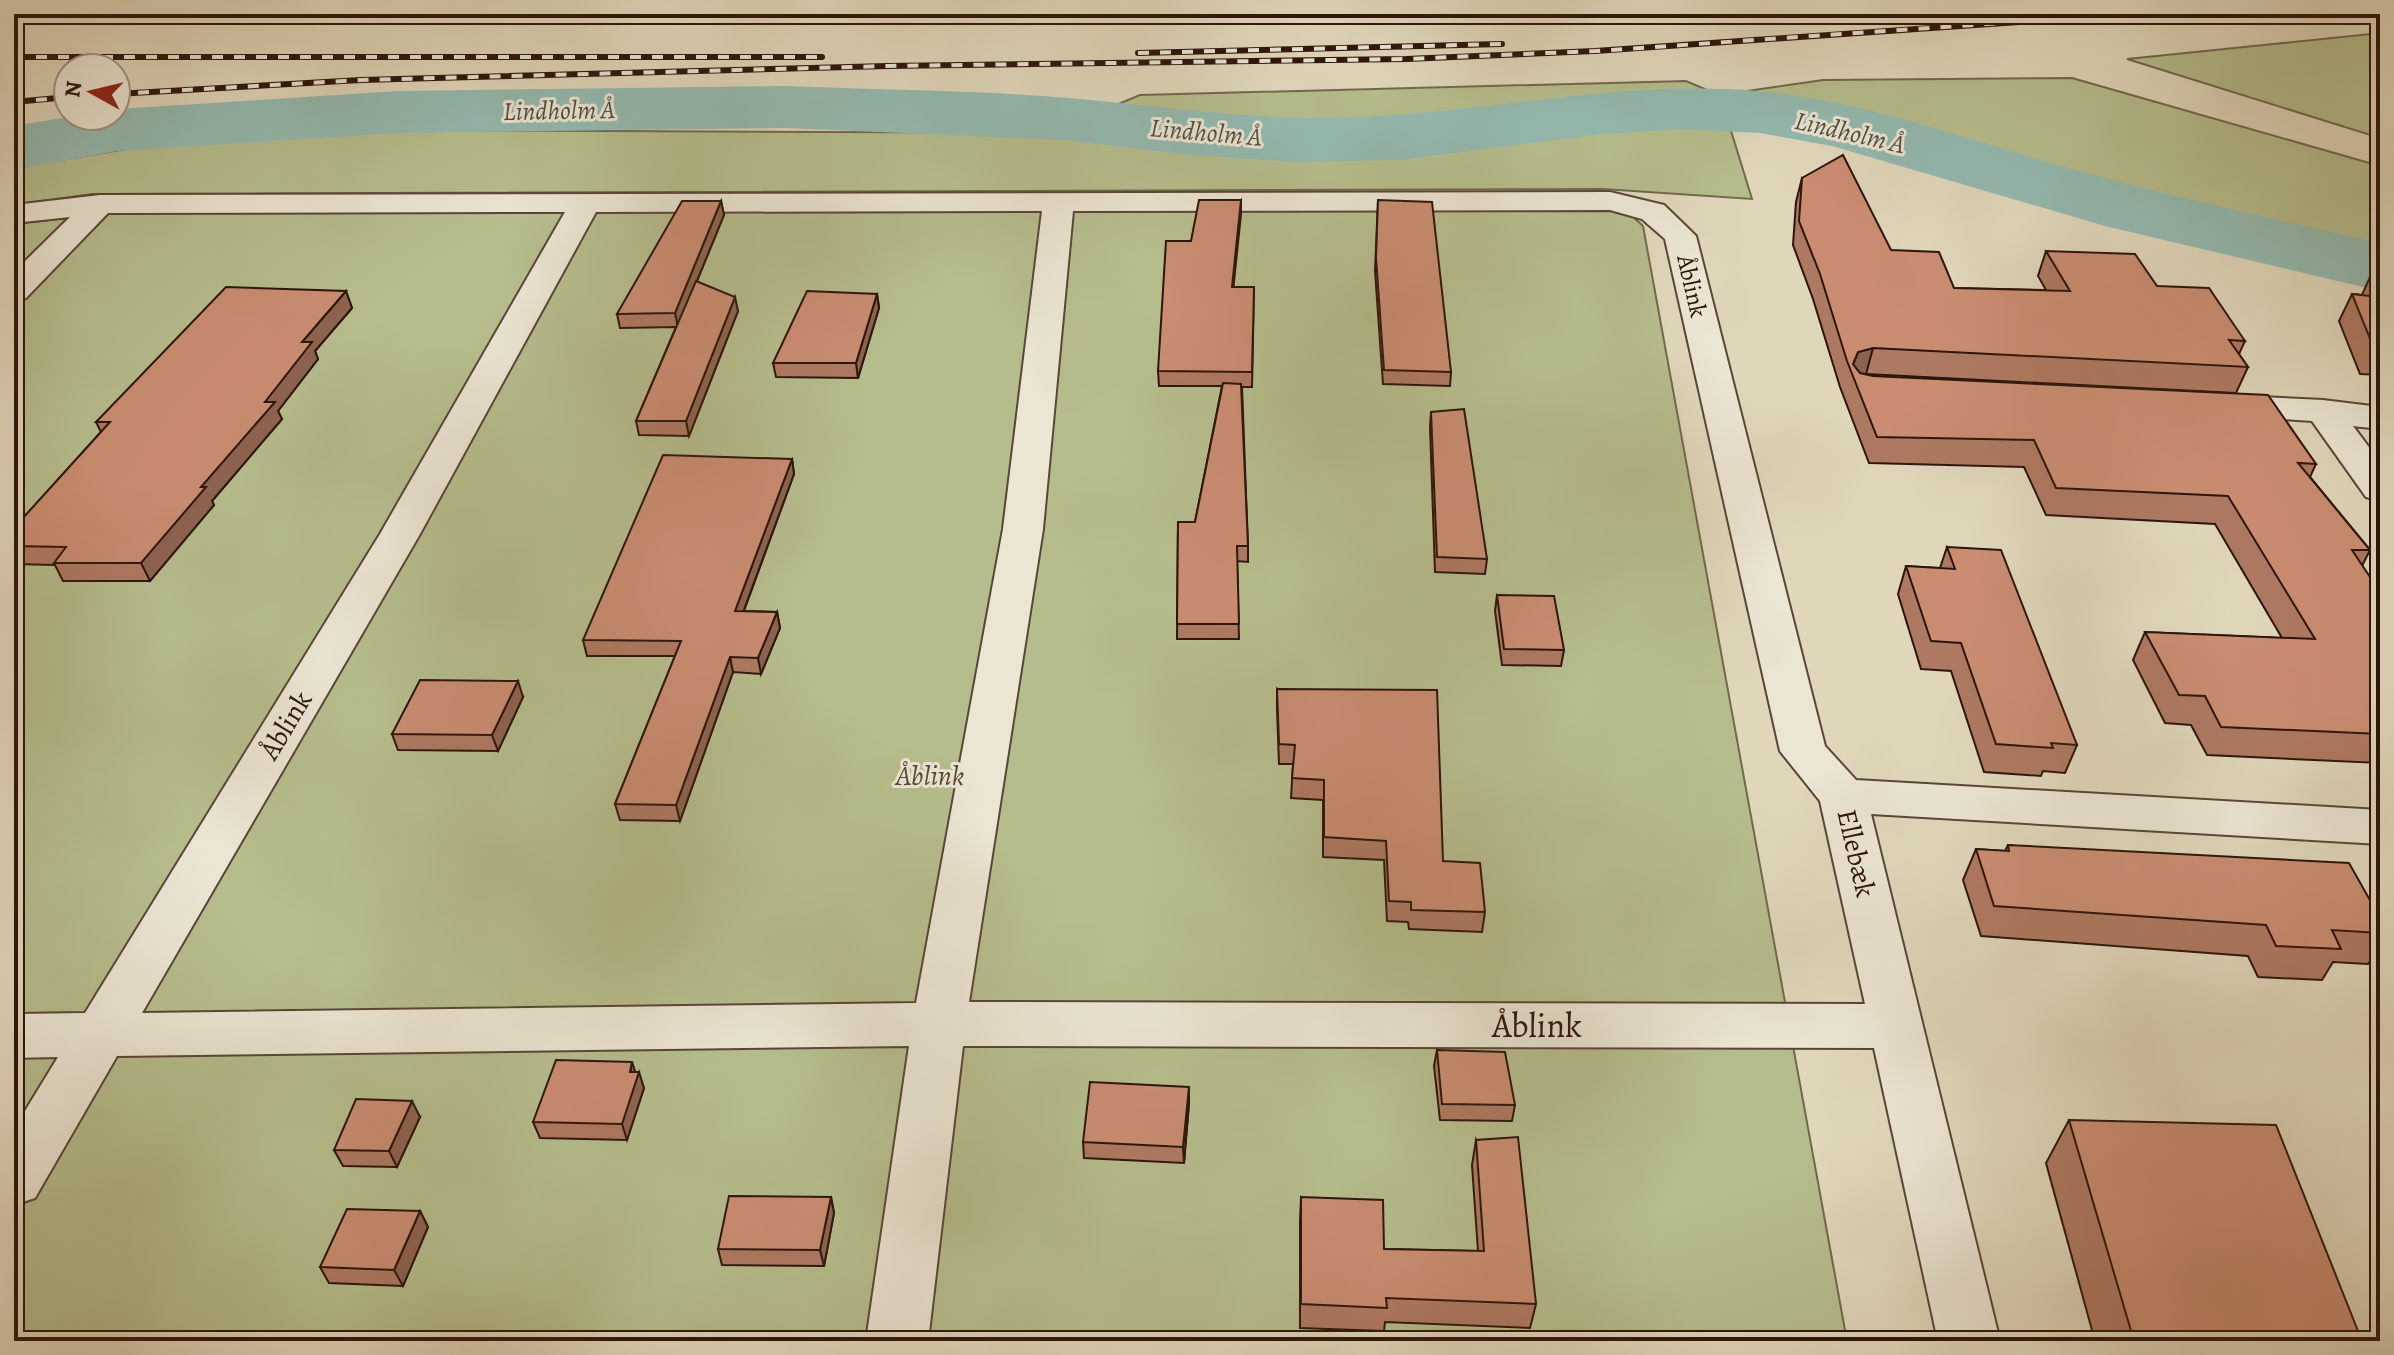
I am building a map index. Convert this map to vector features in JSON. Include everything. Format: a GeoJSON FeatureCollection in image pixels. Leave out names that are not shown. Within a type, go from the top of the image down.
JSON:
{"type":"FeatureCollection","features":[{"type":"Feature","properties":{"kind":"street","name":"Åblink"},"geometry":{"type":"LineString","coordinates":[[14,214],[100,204],[1610,201],[1653,212],[1680,236],[1803,751],[1843,796]]}},
{"type":"Feature","properties":{"kind":"street","name":"Åblink"},"geometry":{"type":"LineString","coordinates":[[14,1180],[400,534],[586,203]]}},
{"type":"Feature","properties":{"kind":"street"},"geometry":{"type":"LineString","coordinates":[[897,1341],[939,1024],[1023,529],[1058,203]]}},
{"type":"Feature","properties":{"kind":"street"},"geometry":{"type":"LineString","coordinates":[[14,291],[100,204]]}},
{"type":"Feature","properties":{"kind":"street"},"geometry":{"type":"LineString","coordinates":[[2181,404],[2323,411],[2380,418]]}},
{"type":"Feature","properties":{"kind":"street"},"geometry":{"type":"LineString","coordinates":[[2323,411],[2380,489]]}},
{"type":"Feature","properties":{"kind":"street","name":"Ellebæk"},"geometry":{"type":"LineString","coordinates":[[1969,1341],[1843,796],[2380,827]]}},
{"type":"Feature","properties":{"kind":"street","name":"Åblink"},"geometry":{"type":"LineString","coordinates":[[14,1036],[939,1024],[1896,1026]]}},
{"type":"Feature","properties":{"kind":"green space"},"geometry":{"type":"Polygon","coordinates":[[[2380,33],[2380,138],[2127,59],[2380,33]]]}},
{"type":"Feature","properties":{"kind":"green space"},"geometry":{"type":"Polygon","coordinates":[[[2072,78],[2380,166],[2380,245],[2212,211],[1875,117],[1790,100],[1720,95],[1752,199],[1603,189],[92,194],[14,205],[14,168],[149,145],[384,130],[1048,133],[1140,95],[1686,81],[1719,95],[1823,80],[2072,78]]]}},
{"type":"Feature","properties":{"kind":"green space","name":"Åblink"},"geometry":{"type":"Polygon","coordinates":[[[1616,210],[1631,215],[1643,226],[1847,1341],[14,1341],[14,224],[118,212],[1616,210]]]}},
{"type":"Feature","properties":{"kind":"building"},"geometry":{"type":"Polygon","coordinates":[[[1843,155],[1891,250],[1939,252],[1954,288],[2070,291],[2046,251],[2135,254],[2157,286],[2209,288],[2245,341],[2229,340],[2248,367],[1873,348],[1858,352],[1853,364],[1860,373],[1873,376],[2268,395],[2316,464],[2298,463],[2370,550],[2352,550],[2380,592],[2380,734],[2221,727],[2205,696],[2179,695],[2145,632],[2315,639],[2228,496],[2056,488],[2034,440],[1877,437],[1847,361],[1820,274],[1799,221],[1802,178],[1843,155]]]}},
{"type":"Feature","properties":{"kind":"building"},"geometry":{"type":"Polygon","coordinates":[[[1199,200],[1241,200],[1232,287],[1254,287],[1252,372],[1158,371],[1166,241],[1191,241],[1199,200]]]}},
{"type":"Feature","properties":{"kind":"building"},"geometry":{"type":"Polygon","coordinates":[[[1378,200],[1432,202],[1451,372],[1384,370],[1376,258],[1378,200]]]}},
{"type":"Feature","properties":{"kind":"building"},"geometry":{"type":"Polygon","coordinates":[[[682,201],[721,201],[675,313],[617,314],[682,201]]]}},
{"type":"Feature","properties":{"kind":"building"},"geometry":{"type":"Polygon","coordinates":[[[2380,272],[2380,347],[2373,346],[2352,294],[2379,297],[2370,277],[2380,272]]]}},
{"type":"Feature","properties":{"kind":"building"},"geometry":{"type":"Polygon","coordinates":[[[696,281],[735,297],[686,421],[636,421],[696,281]]]}},
{"type":"Feature","properties":{"kind":"building"},"geometry":{"type":"Polygon","coordinates":[[[226,287],[346,291],[302,342],[312,342],[265,402],[275,402],[201,487],[206,487],[141,563],[54,563],[66,547],[14,546],[14,528],[110,422],[96,422],[226,287]]]}},
{"type":"Feature","properties":{"kind":"building"},"geometry":{"type":"Polygon","coordinates":[[[807,291],[877,294],[856,363],[773,363],[807,291]]]}},
{"type":"Feature","properties":{"kind":"building"},"geometry":{"type":"Polygon","coordinates":[[[1223,383],[1241,384],[1248,546],[1237,546],[1239,624],[1177,624],[1178,522],[1195,522],[1223,383]]]}},
{"type":"Feature","properties":{"kind":"building"},"geometry":{"type":"Polygon","coordinates":[[[1464,409],[1487,559],[1437,557],[1431,412],[1464,409]]]}},
{"type":"Feature","properties":{"kind":"building"},"geometry":{"type":"Polygon","coordinates":[[[663,455],[792,459],[735,611],[777,612],[758,658],[730,657],[676,805],[615,804],[681,641],[583,640],[663,455]]]}},
{"type":"Feature","properties":{"kind":"building"},"geometry":{"type":"Polygon","coordinates":[[[1947,547],[2001,550],[2077,745],[2051,743],[2053,748],[1996,744],[1961,643],[1931,641],[1906,566],[1955,569],[1947,547]]]}},
{"type":"Feature","properties":{"kind":"building"},"geometry":{"type":"Polygon","coordinates":[[[1497,595],[1554,596],[1564,650],[1504,649],[1497,595]]]}},
{"type":"Feature","properties":{"kind":"building"},"geometry":{"type":"Polygon","coordinates":[[[420,680],[518,681],[492,735],[392,734],[420,680]]]}},
{"type":"Feature","properties":{"kind":"building"},"geometry":{"type":"Polygon","coordinates":[[[1277,689],[1437,690],[1443,861],[1480,863],[1485,912],[1411,910],[1411,902],[1389,901],[1386,841],[1324,837],[1324,780],[1292,778],[1295,745],[1279,744],[1277,689]]]}},
{"type":"Feature","properties":{"kind":"building"},"geometry":{"type":"Polygon","coordinates":[[[2008,845],[2349,863],[2380,918],[2380,933],[2332,930],[2341,949],[2276,946],[2266,925],[1994,906],[1976,849],[2009,851],[2008,845]]]}},
{"type":"Feature","properties":{"kind":"building"},"geometry":{"type":"Polygon","coordinates":[[[1437,1050],[1505,1052],[1515,1105],[1442,1104],[1437,1050]]]}},
{"type":"Feature","properties":{"kind":"building"},"geometry":{"type":"Polygon","coordinates":[[[556,1060],[632,1062],[630,1072],[639,1072],[622,1124],[533,1122],[556,1060]]]}},
{"type":"Feature","properties":{"kind":"building"},"geometry":{"type":"Polygon","coordinates":[[[1090,1082],[1189,1087],[1183,1147],[1083,1142],[1090,1082]]]}},
{"type":"Feature","properties":{"kind":"building"},"geometry":{"type":"Polygon","coordinates":[[[356,1099],[412,1101],[389,1151],[334,1150],[356,1099]]]}},
{"type":"Feature","properties":{"kind":"building"},"geometry":{"type":"Polygon","coordinates":[[[2069,1120],[2276,1125],[2362,1341],[2134,1341],[2069,1120]]]}},
{"type":"Feature","properties":{"kind":"building"},"geometry":{"type":"Polygon","coordinates":[[[1518,1137],[1536,1304],[1386,1298],[1387,1308],[1301,1304],[1301,1197],[1383,1200],[1384,1249],[1484,1251],[1476,1140],[1518,1137]]]}},
{"type":"Feature","properties":{"kind":"building"},"geometry":{"type":"Polygon","coordinates":[[[729,1196],[831,1197],[820,1250],[718,1249],[729,1196]]]}},
{"type":"Feature","properties":{"kind":"building"},"geometry":{"type":"Polygon","coordinates":[[[347,1209],[420,1211],[394,1270],[320,1267],[347,1209]]]}},
{"type":"Feature","properties":{"kind":"waterway","name":"Lindholm Å"},"geometry":{"type":"LineString","coordinates":[[14,148],[117,130],[399,112],[785,107],[1067,119],[1182,133],[1294,140],[1399,138],[1602,113],[1681,108],[1760,112],[1842,126],[2132,210],[2380,267]]}},
{"type":"Feature","properties":{"kind":"railway"},"geometry":{"type":"LineString","coordinates":[[132,93],[361,80],[887,66],[1406,59],[1595,51],[2135,14]]}},
{"type":"Feature","properties":{"kind":"railway"},"geometry":{"type":"LineString","coordinates":[[1138,53],[1502,44]]}},
{"type":"Feature","properties":{"kind":"railway"},"geometry":{"type":"LineString","coordinates":[[14,57],[822,57]]}},
{"type":"Feature","properties":{"kind":"railway"},"geometry":{"type":"LineString","coordinates":[[14,102],[52,98]]}}]}
